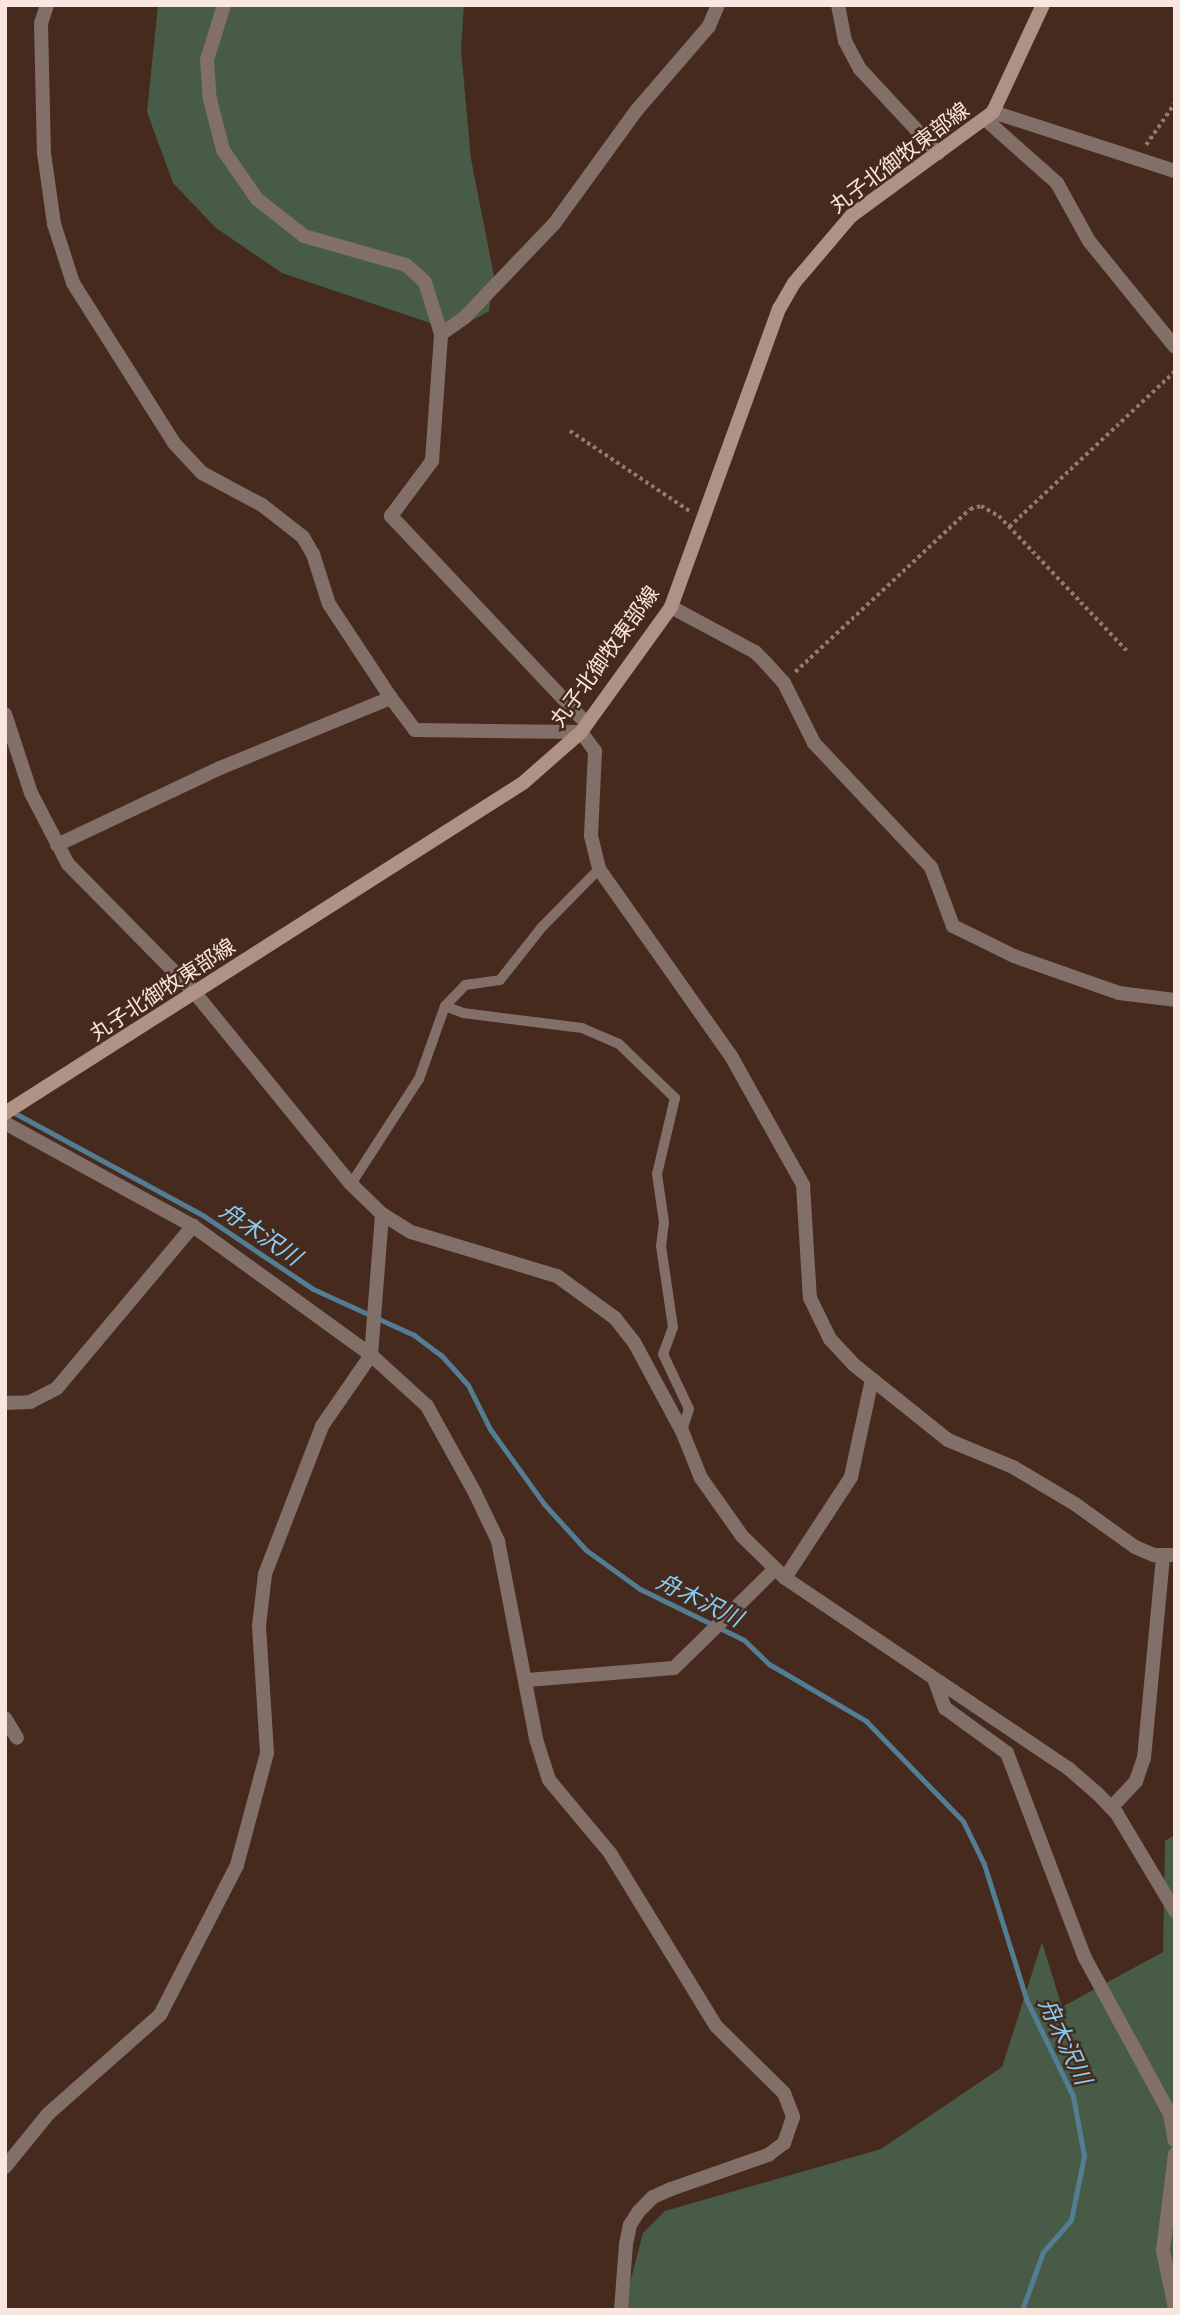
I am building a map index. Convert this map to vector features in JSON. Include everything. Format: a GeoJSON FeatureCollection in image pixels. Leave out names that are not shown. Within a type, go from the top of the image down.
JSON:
{"type":"FeatureCollection","features":[{"type":"Feature","properties":{"kind":"main road","name":"丸子北御牧東部線"},"geometry":{"type":"LineString","coordinates":[[5,1113],[523,783],[584,728],[671,607],[779,309],[794,283],[851,216],[989,115],[1043,5]]}},
{"type":"Feature","properties":{"kind":"street"},"geometry":{"type":"LineString","coordinates":[[47,5],[41,23],[44,153],[54,224],[73,284],[174,443],[202,473],[262,505],[303,537],[313,554],[328,604],[415,730],[584,728]]}},
{"type":"Feature","properties":{"kind":"street"},"geometry":{"type":"LineString","coordinates":[[224,5],[207,60],[210,99],[223,150],[257,199],[304,236],[406,265],[425,282],[441,334],[432,461],[391,516],[584,728],[595,751],[591,836],[599,869],[732,1056],[803,1185],[810,1298],[830,1339],[872,1379],[948,1440],[1013,1467],[1075,1503],[1135,1547],[1169,1556],[1144,1758],[1136,1781],[1111,1808]]}},
{"type":"Feature","properties":{"kind":"street"},"geometry":{"type":"LineString","coordinates":[[441,334],[465,317],[554,224],[636,111],[709,26],[718,5]]}},
{"type":"Feature","properties":{"kind":"street"},"geometry":{"type":"LineString","coordinates":[[838,5],[845,41],[860,69],[938,153]]}},
{"type":"Feature","properties":{"kind":"street"},"geometry":{"type":"LineString","coordinates":[[989,115],[1134,161],[1175,171]]}},
{"type":"Feature","properties":{"kind":"street"},"geometry":{"type":"LineString","coordinates":[[989,115],[1057,184],[1089,241],[1175,347]]}},
{"type":"Feature","properties":{"kind":"street"},"geometry":{"type":"LineString","coordinates":[[671,607],[755,652],[784,683],[814,743],[931,867],[953,926],[1014,956],[1119,993],[1175,1000]]}},
{"type":"Feature","properties":{"kind":"street"},"geometry":{"type":"LineString","coordinates":[[57,845],[220,768],[391,698]]}},
{"type":"Feature","properties":{"kind":"street"},"geometry":{"type":"LineString","coordinates":[[5,714],[31,793],[68,864],[195,993],[351,1184],[382,1214],[411,1232],[531,1267],[576,1287],[615,1318],[634,1342],[682,1431],[717,1504],[779,1574],[1068,1768],[1111,1808],[1175,1911]]}},
{"type":"Feature","properties":{"kind":"street"},"geometry":{"type":"LineString","coordinates":[[5,1123],[193,1226],[371,1355],[428,1406],[481,1505],[498,1541],[528,1680],[536,1739],[549,1780],[610,1853],[716,2026],[784,2093],[793,2117],[784,2143],[768,2155],[671,2189],[653,2197],[639,2211],[629,2225],[621,2310]]}},
{"type":"Feature","properties":{"kind":"street"},"geometry":{"type":"LineString","coordinates":[[5,2167],[48,2114],[160,2015],[237,1865],[267,1753],[259,1626],[265,1574],[322,1426],[371,1355],[382,1214]]}},
{"type":"Feature","properties":{"kind":"street"},"geometry":{"type":"LineString","coordinates":[[5,1403],[30,1402],[57,1388],[193,1226]]}},
{"type":"Feature","properties":{"kind":"street"},"geometry":{"type":"LineString","coordinates":[[528,1680],[674,1668],[779,1574],[851,1477],[872,1379]]}},
{"type":"Feature","properties":{"kind":"street"},"geometry":{"type":"LineString","coordinates":[[935,1681],[945,1709],[1007,1753],[1085,1958],[1170,2114],[1175,2141]]}},
{"type":"Feature","properties":{"kind":"street"},"geometry":{"type":"LineString","coordinates":[[5,1718],[17,1738]]}},
{"type":"Feature","properties":{"kind":"street"},"geometry":{"type":"LineString","coordinates":[[1175,2154],[1163,2251],[1175,2308]]}},
{"type":"Feature","properties":{"kind":"lane"},"geometry":{"type":"LineString","coordinates":[[351,1184],[419,1079],[446,1006],[465,985],[500,980],[542,927],[599,869]]}},
{"type":"Feature","properties":{"kind":"lane"},"geometry":{"type":"LineString","coordinates":[[446,1006],[463,1013],[595,1033],[619,1044],[676,1098],[657,1174],[664,1222],[660,1246],[673,1327],[663,1354],[689,1409],[682,1431]]}},
{"type":"Feature","properties":{"kind":"path"},"geometry":{"type":"LineString","coordinates":[[1134,161],[1175,103]]}},
{"type":"Feature","properties":{"kind":"path"},"geometry":{"type":"LineString","coordinates":[[1010,527],[1175,371]]}},
{"type":"Feature","properties":{"kind":"path"},"geometry":{"type":"LineString","coordinates":[[570,431],[702,519]]}},
{"type":"Feature","properties":{"kind":"path"},"geometry":{"type":"LineString","coordinates":[[784,683],[970,509],[981,506],[1010,527],[1127,652]]}},
{"type":"Feature","properties":{"kind":"green space"},"geometry":{"type":"Polygon","coordinates":[[[158,5],[464,5],[461,50],[471,159],[494,276],[489,311],[468,323],[439,326],[282,273],[216,228],[173,183],[147,112],[158,5]]]}},
{"type":"Feature","properties":{"kind":"green space"},"geometry":{"type":"Polygon","coordinates":[[[1175,1835],[1175,2310],[623,2310],[643,2233],[665,2211],[881,2149],[1002,2067],[1042,1942],[1062,2007],[1163,1952],[1165,1841],[1175,1835]]]}},
{"type":"Feature","properties":{"kind":"waterway","name":"舟木沢川"},"geometry":{"type":"LineString","coordinates":[[11,1111],[204,1216],[313,1289],[414,1335],[441,1355],[468,1385],[490,1429],[544,1504],[586,1550],[640,1589],[744,1640],[769,1664],[866,1721],[963,1821],[984,1864],[1027,2001],[1073,2096],[1084,2156],[1071,2220],[1043,2252],[1022,2310]]}}]}
